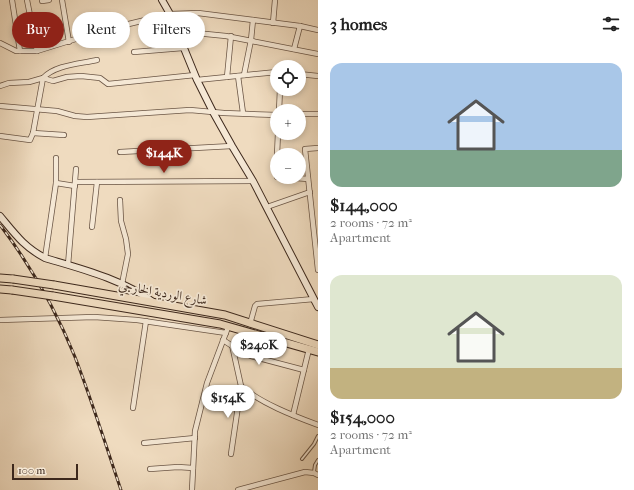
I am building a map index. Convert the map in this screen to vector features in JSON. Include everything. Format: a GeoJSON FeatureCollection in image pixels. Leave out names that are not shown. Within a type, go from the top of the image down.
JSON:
{"type":"FeatureCollection","features":[{"type":"Feature","properties":{"kind":"main road","name":"شارع الوردية الخارجي"},"geometry":{"type":"LineString","coordinates":[[0,278],[54,285],[225,315],[318,345]]}},
{"type":"Feature","properties":{"kind":"main road","name":"شارع الوردية الخارجي"},"geometry":{"type":"LineString","coordinates":[[0,289],[53,296],[220,324],[227,329],[241,330],[318,352]]}},
{"type":"Feature","properties":{"kind":"main road"},"geometry":{"type":"LineString","coordinates":[[220,324],[226,324],[228,322],[225,315]]}},
{"type":"Feature","properties":{"kind":"main road"},"geometry":{"type":"LineString","coordinates":[[241,330],[239,325],[248,323]]}},
{"type":"Feature","properties":{"kind":"street"},"geometry":{"type":"LineString","coordinates":[[12,0],[20,51]]}},
{"type":"Feature","properties":{"kind":"street"},"geometry":{"type":"LineString","coordinates":[[27,0],[37,51]]}},
{"type":"Feature","properties":{"kind":"street"},"geometry":{"type":"LineString","coordinates":[[42,1],[49,0]]}},
{"type":"Feature","properties":{"kind":"street"},"geometry":{"type":"LineString","coordinates":[[62,0],[69,42]]}},
{"type":"Feature","properties":{"kind":"street"},"geometry":{"type":"LineString","coordinates":[[162,0],[169,12]]}},
{"type":"Feature","properties":{"kind":"street"},"geometry":{"type":"LineString","coordinates":[[274,23],[275,0]]}},
{"type":"Feature","properties":{"kind":"street"},"geometry":{"type":"LineString","coordinates":[[205,14],[300,26],[318,30]]}},
{"type":"Feature","properties":{"kind":"street"},"geometry":{"type":"LineString","coordinates":[[243,113],[241,75],[251,40],[253,20]]}},
{"type":"Feature","properties":{"kind":"street"},"geometry":{"type":"LineString","coordinates":[[0,43],[16,51],[37,51],[108,29],[138,22]]}},
{"type":"Feature","properties":{"kind":"street"},"geometry":{"type":"LineString","coordinates":[[294,49],[300,26]]}},
{"type":"Feature","properties":{"kind":"street"},"geometry":{"type":"LineString","coordinates":[[205,34],[231,36],[318,54]]}},
{"type":"Feature","properties":{"kind":"street"},"geometry":{"type":"LineString","coordinates":[[228,77],[231,36]]}},
{"type":"Feature","properties":{"kind":"street"},"geometry":{"type":"LineString","coordinates":[[134,52],[184,48],[213,112],[253,181],[318,307]]}},
{"type":"Feature","properties":{"kind":"street"},"geometry":{"type":"LineString","coordinates":[[0,86],[9,83],[29,82],[43,78],[48,73],[56,69],[97,60]]}},
{"type":"Feature","properties":{"kind":"street"},"geometry":{"type":"LineString","coordinates":[[43,78],[53,81],[67,77],[86,76],[100,78],[108,84],[196,77],[228,77],[270,73]]}},
{"type":"Feature","properties":{"kind":"street"},"geometry":{"type":"LineString","coordinates":[[306,75],[318,76]]}},
{"type":"Feature","properties":{"kind":"street"},"geometry":{"type":"LineString","coordinates":[[0,136],[28,140],[31,138],[43,78]]}},
{"type":"Feature","properties":{"kind":"street"},"geometry":{"type":"LineString","coordinates":[[0,106],[62,112],[87,118],[190,110],[270,115]]}},
{"type":"Feature","properties":{"kind":"street"},"geometry":{"type":"LineString","coordinates":[[306,114],[318,114]]}},
{"type":"Feature","properties":{"kind":"street"},"geometry":{"type":"LineString","coordinates":[[33,133],[64,135]]}},
{"type":"Feature","properties":{"kind":"street"},"geometry":{"type":"LineString","coordinates":[[120,152],[232,146]]}},
{"type":"Feature","properties":{"kind":"street"},"geometry":{"type":"LineString","coordinates":[[318,148],[305,149],[318,270]]}},
{"type":"Feature","properties":{"kind":"street"},"geometry":{"type":"LineString","coordinates":[[45,258],[56,183],[56,158]]}},
{"type":"Feature","properties":{"kind":"street"},"geometry":{"type":"LineString","coordinates":[[68,265],[76,169]]}},
{"type":"Feature","properties":{"kind":"street"},"geometry":{"type":"LineString","coordinates":[[56,183],[253,181]]}},
{"type":"Feature","properties":{"kind":"street"},"geometry":{"type":"LineString","coordinates":[[92,227],[97,182]]}},
{"type":"Feature","properties":{"kind":"street"},"geometry":{"type":"LineString","coordinates":[[267,207],[310,192]]}},
{"type":"Feature","properties":{"kind":"street"},"geometry":{"type":"LineString","coordinates":[[120,200],[121,221],[128,254],[122,284]]}},
{"type":"Feature","properties":{"kind":"street"},"geometry":{"type":"LineString","coordinates":[[0,216],[25,245],[45,258],[122,284],[141,293],[153,302]]}},
{"type":"Feature","properties":{"kind":"street"},"geometry":{"type":"LineString","coordinates":[[248,323],[255,306],[258,304],[314,299]]}},
{"type":"Feature","properties":{"kind":"street"},"geometry":{"type":"LineString","coordinates":[[0,320],[94,317],[227,329],[207,383],[195,431],[192,490]]}},
{"type":"Feature","properties":{"kind":"street"},"geometry":{"type":"LineString","coordinates":[[133,408],[146,321]]}},
{"type":"Feature","properties":{"kind":"street"},"geometry":{"type":"LineString","coordinates":[[223,340],[252,356],[304,370]]}},
{"type":"Feature","properties":{"kind":"street"},"geometry":{"type":"LineString","coordinates":[[231,454],[241,386],[232,345]]}},
{"type":"Feature","properties":{"kind":"street"},"geometry":{"type":"LineString","coordinates":[[293,415],[309,349]]}},
{"type":"Feature","properties":{"kind":"street"},"geometry":{"type":"LineString","coordinates":[[241,386],[254,396],[293,415],[318,425]]}},
{"type":"Feature","properties":{"kind":"street"},"geometry":{"type":"LineString","coordinates":[[144,443],[195,438]]}},
{"type":"Feature","properties":{"kind":"street"},"geometry":{"type":"LineString","coordinates":[[150,469],[178,467],[193,468]]}},
{"type":"Feature","properties":{"kind":"street"},"geometry":{"type":"LineString","coordinates":[[238,490],[305,472],[316,474]]}},
{"type":"Feature","properties":{"kind":"lane"},"geometry":{"type":"LineString","coordinates":[[302,460],[318,436]]}},
{"type":"Feature","properties":{"kind":"lane"},"geometry":{"type":"LineString","coordinates":[[316,474],[315,465],[318,460]]}},
{"type":"Feature","properties":{"kind":"railway"},"geometry":{"type":"LineString","coordinates":[[0,225],[32,272],[60,322],[87,390],[121,490]]}}]}
